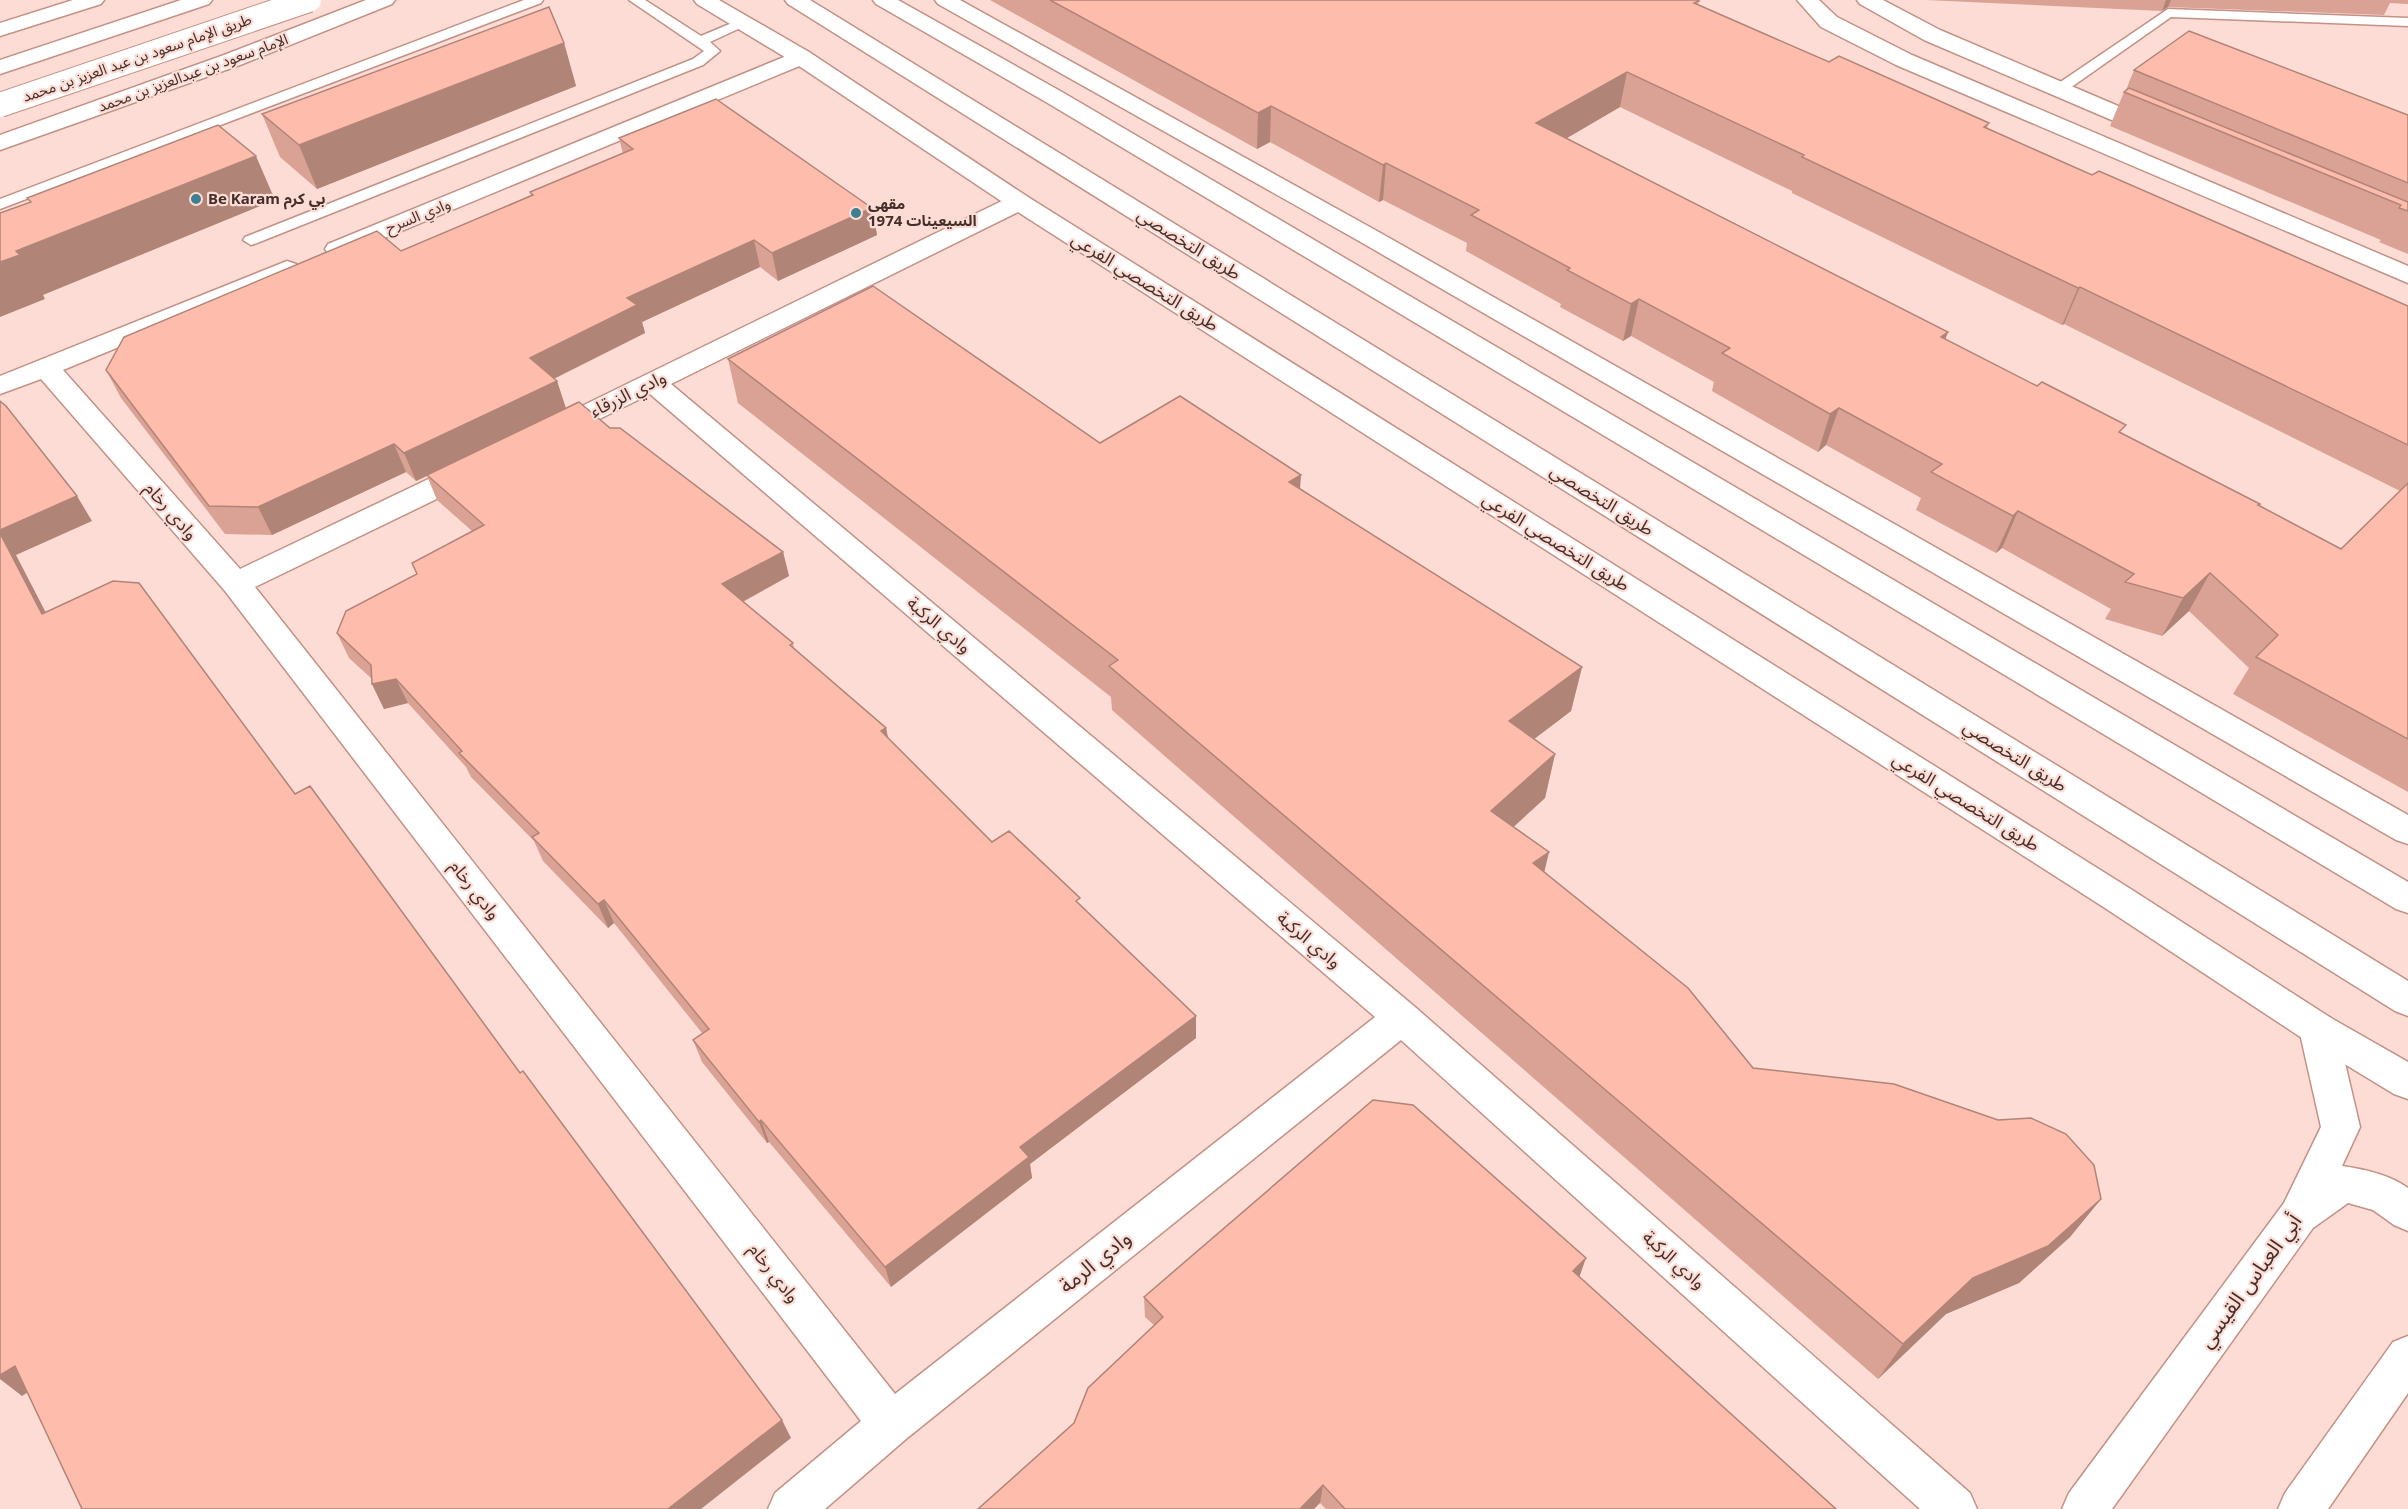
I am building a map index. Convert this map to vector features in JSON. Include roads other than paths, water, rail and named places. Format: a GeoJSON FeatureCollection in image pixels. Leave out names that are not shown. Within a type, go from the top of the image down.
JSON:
{"type":"FeatureCollection","features":[{"type":"Feature","properties":{"kind":"street"},"geometry":{"type":"LineString","coordinates":[[0,30],[94,0]]}},
{"type":"Feature","properties":{"kind":"street","name":"طريق الإمام سعود بن عبد العزيز بن محمد"},"geometry":{"type":"LineString","coordinates":[[0,67],[202,0]]}},
{"type":"Feature","properties":{"kind":"street"},"geometry":{"type":"LineString","coordinates":[[232,60],[285,35],[299,15],[288,0]]}},
{"type":"Feature","properties":{"kind":"street","name":"طريق الإمام سعود بن عبد العزيز بن محمد"},"geometry":{"type":"LineString","coordinates":[[0,105],[309,0]]}},
{"type":"Feature","properties":{"kind":"street","name":"الإمام سعود بن عبدالعزيز بن محمد"},"geometry":{"type":"LineString","coordinates":[[0,143],[232,60],[385,0]]}},
{"type":"Feature","properties":{"kind":"street","name":"طريق التخصصي الفرعي"},"geometry":{"type":"LineString","coordinates":[[704,0],[801,57],[1019,202],[2108,891],[2318,1029],[2408,1082]]}},
{"type":"Feature","properties":{"kind":"street","name":"طريق التخصصي"},"geometry":{"type":"LineString","coordinates":[[795,0],[2408,1000]]}},
{"type":"Feature","properties":{"kind":"street"},"geometry":{"type":"LineString","coordinates":[[883,0],[1054,97],[2408,899]]}},
{"type":"Feature","properties":{"kind":"street"},"geometry":{"type":"LineString","coordinates":[[945,0],[1368,236],[2408,831]]}},
{"type":"Feature","properties":{"kind":"street"},"geometry":{"type":"LineString","coordinates":[[1807,0],[1829,22],[1904,60],[2408,275]]}},
{"type":"Feature","properties":{"kind":"street"},"geometry":{"type":"LineString","coordinates":[[1867,0],[1932,35],[2178,140]]}},
{"type":"Feature","properties":{"kind":"street","name":"وادي السرح"},"geometry":{"type":"LineString","coordinates":[[0,386],[801,57]]}},
{"type":"Feature","properties":{"kind":"street","name":"وادي الزرقاء"},"geometry":{"type":"LineString","coordinates":[[525,444],[1019,202]]}},
{"type":"Feature","properties":{"kind":"street","name":"وادي رخام"},"geometry":{"type":"LineString","coordinates":[[45,367],[236,584],[891,1424]]}},
{"type":"Feature","properties":{"kind":"street","name":"وادي الركبة"},"geometry":{"type":"LineString","coordinates":[[653,382],[1402,1018],[1954,1509]]}},
{"type":"Feature","properties":{"kind":"street"},"geometry":{"type":"LineString","coordinates":[[236,584],[493,460]]}},
{"type":"Feature","properties":{"kind":"street","name":"وادي الرمة"},"geometry":{"type":"LineString","coordinates":[[790,1509],[891,1424],[1402,1018]]}},
{"type":"Feature","properties":{"kind":"street","name":"أبي العباس القيسي"},"geometry":{"type":"LineString","coordinates":[[2085,1509],[2298,1216],[2341,1127],[2318,1029]]}},
{"type":"Feature","properties":{"kind":"street"},"geometry":{"type":"LineString","coordinates":[[2298,1216],[2343,1185],[2384,1194],[2408,1212]]}},
{"type":"Feature","properties":{"kind":"street"},"geometry":{"type":"LineString","coordinates":[[2301,1509],[2408,1357]]}},
{"type":"Feature","properties":{"kind":"lane"},"geometry":{"type":"LineString","coordinates":[[0,204],[536,0]]}},
{"type":"Feature","properties":{"kind":"lane"},"geometry":{"type":"LineString","coordinates":[[251,240],[698,62],[713,51],[636,0]]}},
{"type":"Feature","properties":{"kind":"lane"},"geometry":{"type":"LineString","coordinates":[[2058,90],[2168,13],[2408,22]]}},
{"type":"Feature","properties":{"kind":"lane"},"geometry":{"type":"LineString","coordinates":[[700,41],[744,23]]}},
{"type":"Feature","properties":{"kind":"place","name":"Be Karam بي كرم"},"geometry":{"type":"Point","coordinates":[196,199]}},
{"type":"Feature","properties":{"kind":"place","name":"مقهى السيعينات 1974"},"geometry":{"type":"Point","coordinates":[856,213]}}]}
